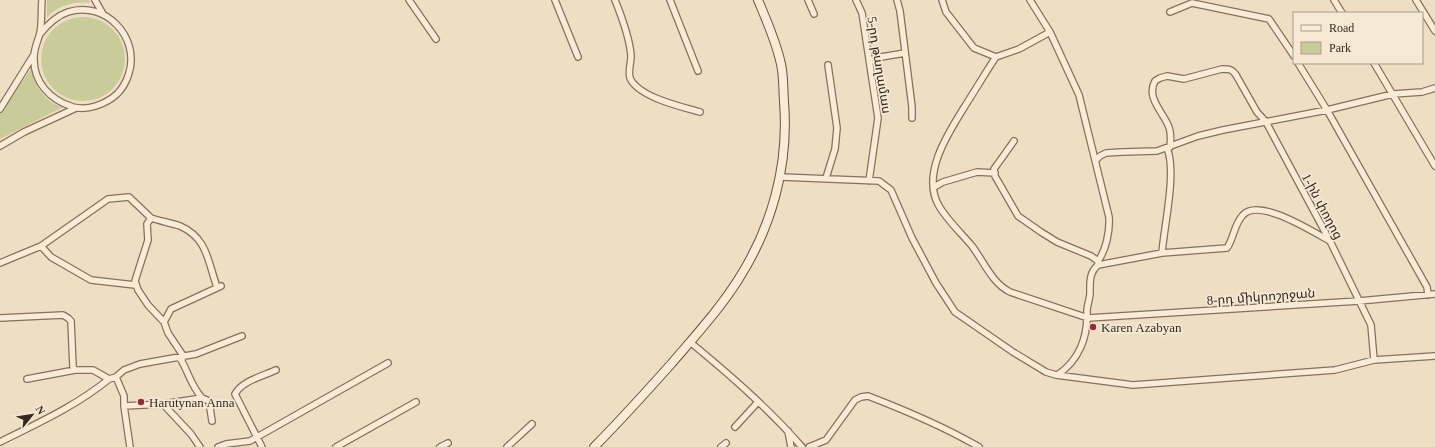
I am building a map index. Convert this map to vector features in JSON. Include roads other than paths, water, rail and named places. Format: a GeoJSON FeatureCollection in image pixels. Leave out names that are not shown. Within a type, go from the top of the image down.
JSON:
{"type":"FeatureCollection","features":[{"type":"Feature","properties":{"kind":"main road"},"geometry":{"type":"LineString","coordinates":[[594,447],[624,417],[719,308],[757,247],[771,211],[780,177],[785,131],[781,61],[758,0]]}},
{"type":"Feature","properties":{"kind":"street"},"geometry":{"type":"LineString","coordinates":[[40,34],[42,0]]}},
{"type":"Feature","properties":{"kind":"street"},"geometry":{"type":"LineString","coordinates":[[95,0],[103,14]]}},
{"type":"Feature","properties":{"kind":"street"},"geometry":{"type":"LineString","coordinates":[[409,0],[436,39]]}},
{"type":"Feature","properties":{"kind":"street"},"geometry":{"type":"LineString","coordinates":[[555,0],[578,57]]}},
{"type":"Feature","properties":{"kind":"street"},"geometry":{"type":"LineString","coordinates":[[615,0],[622,18],[631,56],[630,77],[636,86],[650,95],[700,112]]}},
{"type":"Feature","properties":{"kind":"street"},"geometry":{"type":"LineString","coordinates":[[670,0],[698,71]]}},
{"type":"Feature","properties":{"kind":"street"},"geometry":{"type":"LineString","coordinates":[[808,0],[814,14]]}},
{"type":"Feature","properties":{"kind":"street","name":"5-րդ թաղամաս"},"geometry":{"type":"LineString","coordinates":[[856,0],[862,13],[878,118],[870,181]]}},
{"type":"Feature","properties":{"kind":"street"},"geometry":{"type":"LineString","coordinates":[[897,0],[900,11],[912,107],[912,118]]}},
{"type":"Feature","properties":{"kind":"street"},"geometry":{"type":"LineString","coordinates":[[942,0],[946,12],[974,48],[996,57]]}},
{"type":"Feature","properties":{"kind":"street"},"geometry":{"type":"LineString","coordinates":[[1030,0],[1050,32],[1079,95],[1096,160],[1109,222],[1104,251],[1090,276],[1090,295],[1085,334],[1079,351],[1069,366],[1056,375]]}},
{"type":"Feature","properties":{"kind":"street"},"geometry":{"type":"LineString","coordinates":[[1334,0],[1341,12]]}},
{"type":"Feature","properties":{"kind":"street"},"geometry":{"type":"LineString","coordinates":[[1416,0],[1435,32]]}},
{"type":"Feature","properties":{"kind":"street"},"geometry":{"type":"LineString","coordinates":[[1170,12],[1192,3],[1269,18],[1293,54]]}},
{"type":"Feature","properties":{"kind":"street"},"geometry":{"type":"LineString","coordinates":[[80,10],[103,14],[116,23],[126,35],[131,50],[131,65],[127,80],[118,93],[106,102],[91,108],[76,108],[62,104],[50,95],[40,84],[35,70],[34,56],[36,44],[40,34],[49,23],[58,16],[69,12],[80,10]]}},
{"type":"Feature","properties":{"kind":"street"},"geometry":{"type":"LineString","coordinates":[[1050,32],[1019,49],[996,57],[943,143],[934,171],[934,187],[939,206],[1002,288],[1088,318]]}},
{"type":"Feature","properties":{"kind":"street"},"geometry":{"type":"LineString","coordinates":[[870,62],[875,58],[905,53]]}},
{"type":"Feature","properties":{"kind":"street"},"geometry":{"type":"LineString","coordinates":[[0,109],[34,56]]}},
{"type":"Feature","properties":{"kind":"street"},"geometry":{"type":"LineString","coordinates":[[1299,64],[1327,110],[1427,286],[1428,295]]}},
{"type":"Feature","properties":{"kind":"street"},"geometry":{"type":"LineString","coordinates":[[1375,64],[1435,166]]}},
{"type":"Feature","properties":{"kind":"street"},"geometry":{"type":"LineString","coordinates":[[826,178],[834,149],[837,128],[828,65]]}},
{"type":"Feature","properties":{"kind":"street","name":"1-ին փողոց"},"geometry":{"type":"LineString","coordinates":[[1168,147],[1171,141],[1168,126],[1153,98],[1153,84],[1156,80],[1168,76],[1184,79],[1222,69],[1231,70],[1236,75],[1257,112],[1266,122],[1330,241],[1371,325],[1374,360]]}},
{"type":"Feature","properties":{"kind":"street"},"geometry":{"type":"LineString","coordinates":[[1096,160],[1106,153],[1157,151],[1198,136],[1327,110],[1393,94],[1422,92],[1435,88]]}},
{"type":"Feature","properties":{"kind":"street"},"geometry":{"type":"LineString","coordinates":[[0,146],[24,132],[76,108]]}},
{"type":"Feature","properties":{"kind":"street"},"geometry":{"type":"LineString","coordinates":[[1014,141],[994,168],[995,176],[1018,216],[1046,236],[1091,256],[1098,263]]}},
{"type":"Feature","properties":{"kind":"street"},"geometry":{"type":"LineString","coordinates":[[1162,253],[1168,215],[1170,183],[1170,160],[1168,147]]}},
{"type":"Feature","properties":{"kind":"street"},"geometry":{"type":"LineString","coordinates":[[934,187],[943,182],[977,172],[995,173]]}},
{"type":"Feature","properties":{"kind":"street"},"geometry":{"type":"LineString","coordinates":[[780,177],[879,181],[891,190],[912,238],[936,283],[955,312],[1013,352],[1046,372],[1056,375],[1133,386],[1335,370],[1374,360],[1435,356]]}},
{"type":"Feature","properties":{"kind":"street"},"geometry":{"type":"LineString","coordinates":[[0,263],[41,246],[108,199],[129,197],[151,218],[180,226],[196,235],[207,253],[211,271],[219,286],[171,309],[164,322]]}},
{"type":"Feature","properties":{"kind":"street"},"geometry":{"type":"LineString","coordinates":[[1098,263],[1162,253],[1227,248],[1231,242],[1238,221],[1242,215],[1251,210],[1276,214],[1299,224],[1330,241]]}},
{"type":"Feature","properties":{"kind":"street"},"geometry":{"type":"LineString","coordinates":[[151,218],[147,224],[148,240],[134,281],[135,285],[148,306],[164,322],[168,333],[182,357],[190,382],[202,398],[209,401],[212,421]]}},
{"type":"Feature","properties":{"kind":"street"},"geometry":{"type":"LineString","coordinates":[[41,246],[51,257],[91,280],[135,285]]}},
{"type":"Feature","properties":{"kind":"street","name":"8-րդ միկրոշրջան"},"geometry":{"type":"LineString","coordinates":[[1088,318],[1359,301],[1435,294]]}},
{"type":"Feature","properties":{"kind":"street"},"geometry":{"type":"LineString","coordinates":[[0,318],[63,315],[68,318],[71,321],[73,367],[75,370]]}},
{"type":"Feature","properties":{"kind":"street"},"geometry":{"type":"LineString","coordinates":[[0,442],[61,412],[92,393],[109,378],[116,377],[124,370],[140,364],[182,357],[207,350],[242,336]]}},
{"type":"Feature","properties":{"kind":"street"},"geometry":{"type":"LineString","coordinates":[[690,342],[731,376],[788,431],[802,447]]}},
{"type":"Feature","properties":{"kind":"street"},"geometry":{"type":"LineString","coordinates":[[218,447],[226,444],[250,441],[388,363]]}},
{"type":"Feature","properties":{"kind":"street"},"geometry":{"type":"LineString","coordinates":[[27,379],[75,370],[93,370],[109,378]]}},
{"type":"Feature","properties":{"kind":"street"},"geometry":{"type":"LineString","coordinates":[[262,447],[235,394],[238,389],[246,383],[276,370]]}},
{"type":"Feature","properties":{"kind":"street"},"geometry":{"type":"LineString","coordinates":[[116,377],[124,396],[130,447]]}},
{"type":"Feature","properties":{"kind":"street"},"geometry":{"type":"LineString","coordinates":[[809,447],[826,440],[855,400],[868,396],[920,416],[954,432],[978,447]]}},
{"type":"Feature","properties":{"kind":"street"},"geometry":{"type":"LineString","coordinates":[[124,406],[163,404],[202,398]]}},
{"type":"Feature","properties":{"kind":"street"},"geometry":{"type":"LineString","coordinates":[[336,447],[416,402]]}},
{"type":"Feature","properties":{"kind":"street"},"geometry":{"type":"LineString","coordinates":[[735,428],[758,402]]}},
{"type":"Feature","properties":{"kind":"street"},"geometry":{"type":"LineString","coordinates":[[163,404],[191,434],[200,447]]}},
{"type":"Feature","properties":{"kind":"street"},"geometry":{"type":"LineString","coordinates":[[507,447],[532,424]]}},
{"type":"Feature","properties":{"kind":"street"},"geometry":{"type":"LineString","coordinates":[[788,431],[790,447]]}},
{"type":"Feature","properties":{"kind":"street"},"geometry":{"type":"LineString","coordinates":[[440,447],[448,443]]}},
{"type":"Feature","properties":{"kind":"place","name":"Karen Azabyan"},"geometry":{"type":"Point","coordinates":[1093,327]}},
{"type":"Feature","properties":{"kind":"place","name":"Harutynan Anna"},"geometry":{"type":"Point","coordinates":[141,402]}}]}
